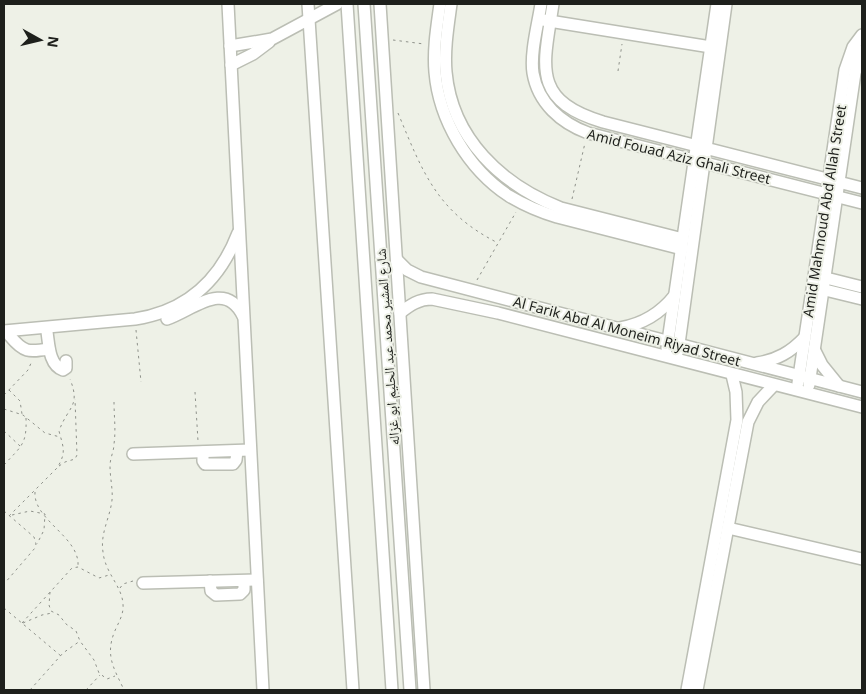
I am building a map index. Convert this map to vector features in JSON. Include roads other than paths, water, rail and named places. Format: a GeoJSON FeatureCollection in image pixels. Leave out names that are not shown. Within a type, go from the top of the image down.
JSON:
{"type":"FeatureCollection","features":[{"type":"Feature","properties":{"kind":"street"},"geometry":{"type":"LineString","coordinates":[[228,4],[263,690]]}},
{"type":"Feature","properties":{"kind":"street"},"geometry":{"type":"LineString","coordinates":[[308,4],[353,690]]}},
{"type":"Feature","properties":{"kind":"street"},"geometry":{"type":"LineString","coordinates":[[231,65],[253,54],[272,39],[337,4]]}},
{"type":"Feature","properties":{"kind":"street","name":"شارع المشير محمد عبد الحليم ابو غزاله"},"geometry":{"type":"LineString","coordinates":[[347,4],[392,690]]}},
{"type":"Feature","properties":{"kind":"street","name":"شارع المشير محمد عبد الحليم ابو غزاله"},"geometry":{"type":"LineString","coordinates":[[364,4],[410,690]]}},
{"type":"Feature","properties":{"kind":"street"},"geometry":{"type":"LineString","coordinates":[[380,4],[424,690]]}},
{"type":"Feature","properties":{"kind":"street"},"geometry":{"type":"LineString","coordinates":[[440,4],[434,59],[437,88],[448,122],[458,140],[482,173],[497,187],[521,203],[557,218],[682,244]]}},
{"type":"Feature","properties":{"kind":"street"},"geometry":{"type":"LineString","coordinates":[[451,4],[446,47],[446,72],[451,99],[467,134],[478,150],[505,178],[532,195],[570,210],[682,244]]}},
{"type":"Feature","properties":{"kind":"street","name":"Amid Fouad Aziz Ghali Street"},"geometry":{"type":"LineString","coordinates":[[541,4],[533,72],[540,93],[561,120],[588,133],[862,203]]}},
{"type":"Feature","properties":{"kind":"street","name":"Amid Fouad Aziz Ghali Street"},"geometry":{"type":"LineString","coordinates":[[554,4],[545,60],[546,74],[558,98],[578,114],[862,188]]}},
{"type":"Feature","properties":{"kind":"street"},"geometry":{"type":"LineString","coordinates":[[716,48],[717,4]]}},
{"type":"Feature","properties":{"kind":"street"},"geometry":{"type":"LineString","coordinates":[[674,343],[682,323],[700,161],[716,48],[726,4]]}},
{"type":"Feature","properties":{"kind":"street"},"geometry":{"type":"LineString","coordinates":[[539,20],[716,48]]}},
{"type":"Feature","properties":{"kind":"street","name":"Amid Mahmoud Abd Allah Street"},"geometry":{"type":"LineString","coordinates":[[802,392],[814,348],[819,282],[834,181],[845,70],[853,47],[862,35]]}},
{"type":"Feature","properties":{"kind":"street"},"geometry":{"type":"LineString","coordinates":[[230,46],[252,44],[272,39]]}},
{"type":"Feature","properties":{"kind":"street","name":"Amid Mahmoud Abd Allah Street"},"geometry":{"type":"LineString","coordinates":[[834,181],[855,73],[862,51]]}},
{"type":"Feature","properties":{"kind":"street"},"geometry":{"type":"LineString","coordinates":[[672,359],[675,295],[682,244],[700,161]]}},
{"type":"Feature","properties":{"kind":"street"},"geometry":{"type":"LineString","coordinates":[[6,335],[136,319],[171,310],[197,292],[214,276],[227,257],[240,229]]}},
{"type":"Feature","properties":{"kind":"street","name":"Al Farik Abd Al Moneim Riyad Street"},"geometry":{"type":"LineString","coordinates":[[397,260],[416,276],[862,392]]}},
{"type":"Feature","properties":{"kind":"street"},"geometry":{"type":"LineString","coordinates":[[819,282],[862,287]]}},
{"type":"Feature","properties":{"kind":"street"},"geometry":{"type":"LineString","coordinates":[[819,282],[862,299]]}},
{"type":"Feature","properties":{"kind":"street","name":"Amid Mahmoud Abd Allah Street"},"geometry":{"type":"LineString","coordinates":[[805,377],[805,337],[819,282]]}},
{"type":"Feature","properties":{"kind":"street"},"geometry":{"type":"LineString","coordinates":[[617,328],[634,325],[650,318],[664,308],[675,295]]}},
{"type":"Feature","properties":{"kind":"street"},"geometry":{"type":"LineString","coordinates":[[6,335],[162,320],[212,298],[222,298],[232,302],[244,318]]}},
{"type":"Feature","properties":{"kind":"street"},"geometry":{"type":"LineString","coordinates":[[498,314],[501,298]]}},
{"type":"Feature","properties":{"kind":"street","name":"Al Farik Abd Al Moneim Riyad Street"},"geometry":{"type":"LineString","coordinates":[[400,313],[424,299],[432,299],[498,314],[862,408]]}},
{"type":"Feature","properties":{"kind":"street"},"geometry":{"type":"LineString","coordinates":[[682,323],[696,349]]}},
{"type":"Feature","properties":{"kind":"street"},"geometry":{"type":"LineString","coordinates":[[47,332],[49,349],[55,364],[60,369],[66,364]]}},
{"type":"Feature","properties":{"kind":"street"},"geometry":{"type":"LineString","coordinates":[[6,335],[22,349],[32,351],[49,349]]}},
{"type":"Feature","properties":{"kind":"street"},"geometry":{"type":"LineString","coordinates":[[755,364],[778,358],[797,346],[805,337]]}},
{"type":"Feature","properties":{"kind":"street"},"geometry":{"type":"LineString","coordinates":[[814,348],[822,365],[839,386]]}},
{"type":"Feature","properties":{"kind":"street"},"geometry":{"type":"LineString","coordinates":[[697,690],[737,420],[736,392],[732,375]]}},
{"type":"Feature","properties":{"kind":"street"},"geometry":{"type":"LineString","coordinates":[[687,690],[713,576],[728,528],[748,422],[758,402],[774,385]]}},
{"type":"Feature","properties":{"kind":"street"},"geometry":{"type":"LineString","coordinates":[[394,458],[406,406]]}},
{"type":"Feature","properties":{"kind":"street"},"geometry":{"type":"LineString","coordinates":[[133,454],[250,450]]}},
{"type":"Feature","properties":{"kind":"street"},"geometry":{"type":"LineString","coordinates":[[381,523],[398,521]]}},
{"type":"Feature","properties":{"kind":"street"},"geometry":{"type":"LineString","coordinates":[[728,528],[862,559]]}},
{"type":"Feature","properties":{"kind":"street"},"geometry":{"type":"LineString","coordinates":[[143,583],[257,580]]}}]}
